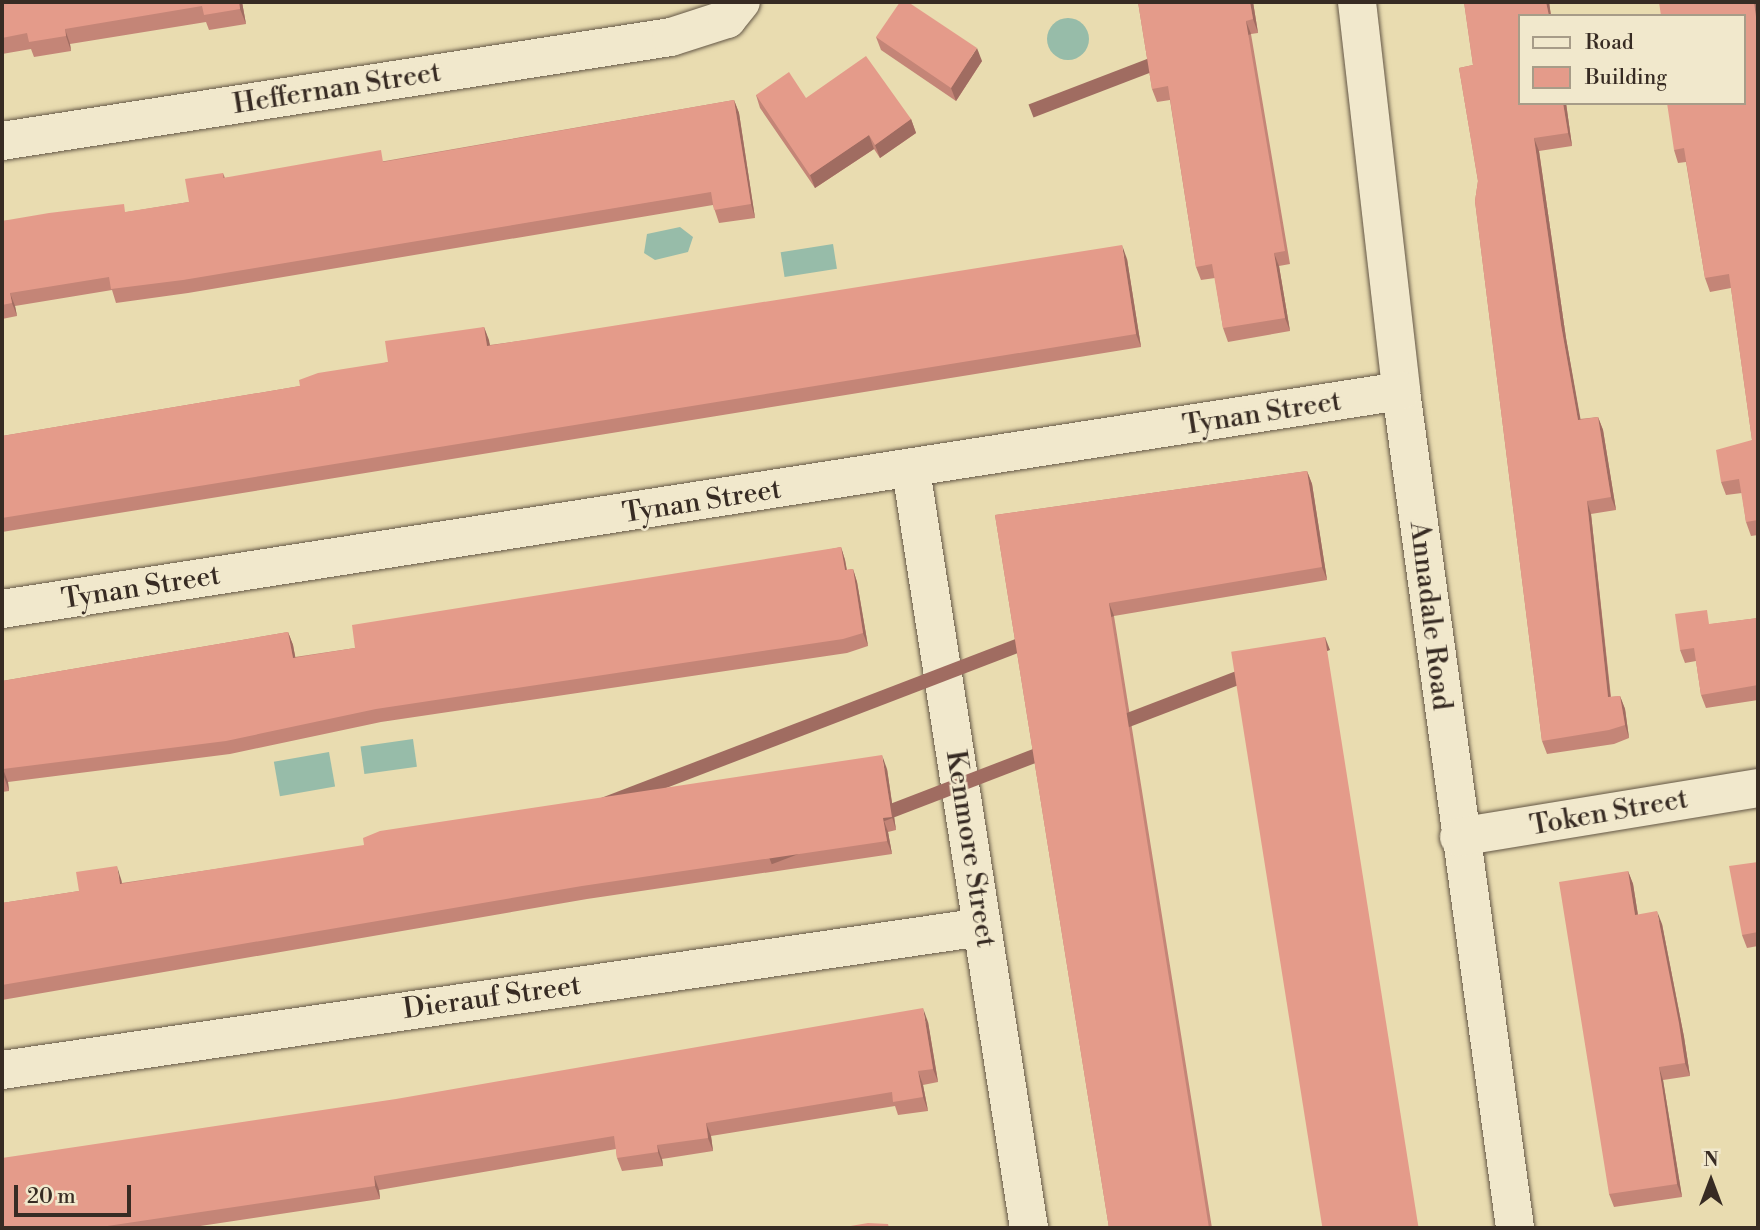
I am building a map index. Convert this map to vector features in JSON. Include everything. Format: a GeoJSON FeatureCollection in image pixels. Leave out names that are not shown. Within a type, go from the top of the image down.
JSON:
{"type":"FeatureCollection","features":[{"type":"Feature","properties":{"kind":"street","name":"Heffernan Street"},"geometry":{"type":"LineString","coordinates":[[2,141],[671,37],[727,19],[741,2]]}},
{"type":"Feature","properties":{"kind":"street","name":"Annadale Road"},"geometry":{"type":"LineString","coordinates":[[1357,2],[1401,391],[1459,838],[1515,1228]]}},
{"type":"Feature","properties":{"kind":"street","name":"Tynan Street"},"geometry":{"type":"LineString","coordinates":[[2,609],[911,470],[1401,391]]}},
{"type":"Feature","properties":{"kind":"street","name":"Kenmore Street"},"geometry":{"type":"LineString","coordinates":[[911,470],[1028,1228]]}},
{"type":"Feature","properties":{"kind":"street","name":"Token Street"},"geometry":{"type":"LineString","coordinates":[[1459,838],[1758,788]]}},
{"type":"Feature","properties":{"kind":"street","name":"Dierauf Street"},"geometry":{"type":"LineString","coordinates":[[2,1070],[982,927]]}},
{"type":"Feature","properties":{"kind":"shaded area"},"geometry":{"type":"Polygon","coordinates":[[[1068,18],[1083,24],[1089,39],[1083,54],[1068,60],[1053,54],[1047,39],[1053,24],[1068,18]]]}},
{"type":"Feature","properties":{"kind":"shaded area"},"geometry":{"type":"Polygon","coordinates":[[[680,227],[693,237],[688,252],[655,260],[644,253],[647,234],[680,227]]]}},
{"type":"Feature","properties":{"kind":"shaded area"},"geometry":{"type":"Polygon","coordinates":[[[833,244],[837,269],[785,277],[781,252],[833,244]]]}},
{"type":"Feature","properties":{"kind":"shaded area"},"geometry":{"type":"Polygon","coordinates":[[[413,739],[417,767],[364,774],[361,746],[413,739]]]}},
{"type":"Feature","properties":{"kind":"shaded area"},"geometry":{"type":"Polygon","coordinates":[[[329,752],[335,786],[280,796],[274,762],[329,752]]]}},
{"type":"Feature","properties":{"kind":"building"},"geometry":{"type":"Polygon","coordinates":[[[2,2],[239,2],[240,9],[204,15],[202,6],[65,29],[66,36],[29,42],[27,33],[2,38],[2,2]]]}},
{"type":"Feature","properties":{"kind":"building"},"geometry":{"type":"Polygon","coordinates":[[[900,2],[908,2],[977,48],[951,88],[876,37],[900,2]]]}},
{"type":"Feature","properties":{"kind":"building"},"geometry":{"type":"Polygon","coordinates":[[[1138,2],[1250,2],[1253,19],[1246,21],[1285,251],[1274,253],[1285,318],[1223,328],[1212,264],[1196,267],[1168,86],[1152,89],[1138,2]]]}},
{"type":"Feature","properties":{"kind":"building"},"geometry":{"type":"Polygon","coordinates":[[[1464,2],[1546,2],[1549,14],[1518,14],[1518,105],[1563,105],[1568,133],[1534,138],[1561,325],[1578,420],[1598,417],[1611,497],[1587,501],[1608,697],[1620,696],[1625,725],[1542,741],[1475,201],[1478,181],[1459,68],[1473,65],[1464,2]]]}},
{"type":"Feature","properties":{"kind":"building"},"geometry":{"type":"Polygon","coordinates":[[[1659,2],[1754,2],[1758,32],[1758,520],[1746,522],[1739,479],[1721,482],[1716,450],[1752,440],[1729,274],[1705,278],[1684,148],[1674,150],[1667,105],[1746,105],[1746,14],[1661,14],[1659,2]]]}},
{"type":"Feature","properties":{"kind":"building"},"geometry":{"type":"Polygon","coordinates":[[[866,56],[911,119],[875,145],[869,135],[810,175],[756,95],[789,72],[806,98],[866,56]]]}},
{"type":"Feature","properties":{"kind":"building"},"geometry":{"type":"Polygon","coordinates":[[[734,100],[751,204],[714,210],[711,192],[183,280],[111,289],[109,277],[10,293],[12,303],[2,305],[2,221],[124,204],[125,212],[189,202],[185,179],[223,173],[223,178],[381,150],[383,162],[734,100]]]}},
{"type":"Feature","properties":{"kind":"building"},"geometry":{"type":"Polygon","coordinates":[[[1122,245],[1136,334],[2,518],[2,436],[300,386],[299,380],[318,373],[388,362],[385,341],[484,327],[487,346],[1122,245]]]}},
{"type":"Feature","properties":{"kind":"building"},"geometry":{"type":"Polygon","coordinates":[[[1307,471],[1322,567],[1109,603],[1209,1228],[1109,1228],[995,515],[1307,471]]]}},
{"type":"Feature","properties":{"kind":"building"},"geometry":{"type":"Polygon","coordinates":[[[841,547],[845,570],[853,569],[863,633],[843,639],[376,709],[226,741],[3,769],[2,778],[2,681],[288,632],[293,658],[355,648],[352,625],[841,547]]]}},
{"type":"Feature","properties":{"kind":"building"},"geometry":{"type":"Polygon","coordinates":[[[1707,610],[1709,624],[1758,618],[1758,685],[1701,695],[1694,648],[1680,650],[1675,614],[1707,610]]]}},
{"type":"Feature","properties":{"kind":"building"},"geometry":{"type":"Polygon","coordinates":[[[1325,637],[1419,1228],[1322,1228],[1231,652],[1325,637]]]}},
{"type":"Feature","properties":{"kind":"building"},"geometry":{"type":"Polygon","coordinates":[[[882,755],[892,817],[883,818],[887,841],[582,886],[2,985],[2,903],[79,891],[76,872],[117,866],[120,884],[364,845],[363,838],[380,831],[882,755]]]}},
{"type":"Feature","properties":{"kind":"building"},"geometry":{"type":"Polygon","coordinates":[[[1758,862],[1758,932],[1742,935],[1729,866],[1758,862]]]}},
{"type":"Feature","properties":{"kind":"building"},"geometry":{"type":"Polygon","coordinates":[[[1628,871],[1635,915],[1657,911],[1685,1063],[1659,1067],[1677,1184],[1609,1194],[1559,882],[1628,871]]]}},
{"type":"Feature","properties":{"kind":"building"},"geometry":{"type":"Polygon","coordinates":[[[923,1008],[933,1069],[918,1071],[923,1097],[893,1102],[892,1092],[706,1123],[708,1138],[657,1145],[658,1152],[617,1158],[614,1136],[374,1176],[375,1186],[94,1228],[2,1228],[2,1158],[396,1099],[923,1008]]]}},
{"type":"Feature","properties":{"kind":"building"},"geometry":{"type":"Polygon","coordinates":[[[868,1223],[888,1224],[889,1228],[839,1228],[868,1223]]]}}]}
